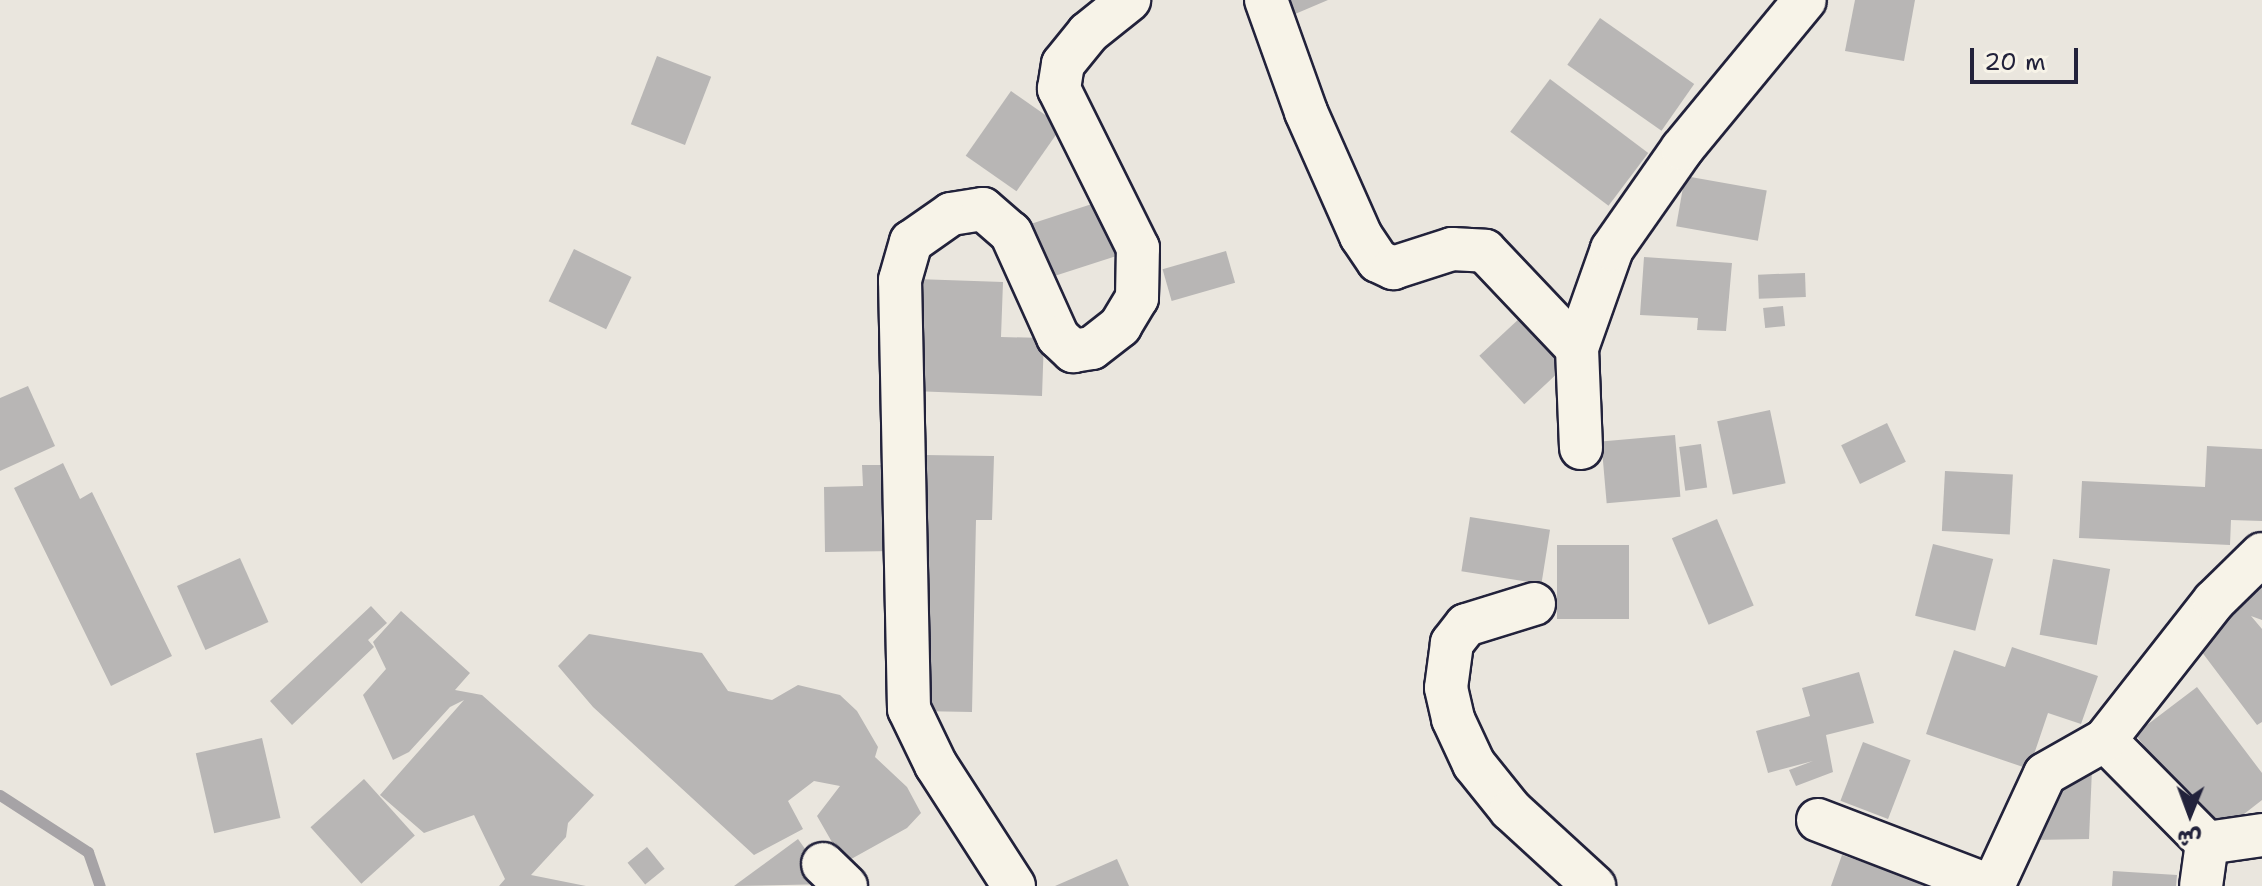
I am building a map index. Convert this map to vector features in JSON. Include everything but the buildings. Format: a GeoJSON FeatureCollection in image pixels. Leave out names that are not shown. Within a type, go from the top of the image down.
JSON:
{"type":"FeatureCollection","features":[{"type":"Feature","properties":{"kind":"street"},"geometry":{"type":"LineString","coordinates":[[1014,886],[936,765],[909,709],[900,280],[911,242],[951,214],[983,209],[1011,233],[1058,337],[1073,351],[1092,348],[1120,326],[1137,298],[1138,248],[1059,89],[1063,64],[1088,33],[1129,0]]}},
{"type":"Feature","properties":{"kind":"street"},"geometry":{"type":"LineString","coordinates":[[1266,0],[1306,112],[1361,236],[1378,261],[1393,268],[1452,249],[1485,251],[1577,348]]}},
{"type":"Feature","properties":{"kind":"street"},"geometry":{"type":"LineString","coordinates":[[1581,448],[1577,348],[1612,249],[1682,149],[1805,0]]}},
{"type":"Feature","properties":{"kind":"street"},"geometry":{"type":"LineString","coordinates":[[1818,820],[1991,886],[2045,774],[2105,740],[2214,601],[2262,554]]}},
{"type":"Feature","properties":{"kind":"street"},"geometry":{"type":"LineString","coordinates":[[1534,604],[1466,625],[1452,643],[1446,688],[1453,719],[1474,764],[1511,810],[1594,886]]}},
{"type":"Feature","properties":{"kind":"street"},"geometry":{"type":"LineString","coordinates":[[2105,740],[2207,843]]}},
{"type":"Feature","properties":{"kind":"street"},"geometry":{"type":"LineString","coordinates":[[2207,843],[2262,835]]}},
{"type":"Feature","properties":{"kind":"street"},"geometry":{"type":"LineString","coordinates":[[2201,886],[2207,843]]}},
{"type":"Feature","properties":{"kind":"waterway"},"geometry":{"type":"LineString","coordinates":[[0,795],[88,852],[100,886]]}}]}
